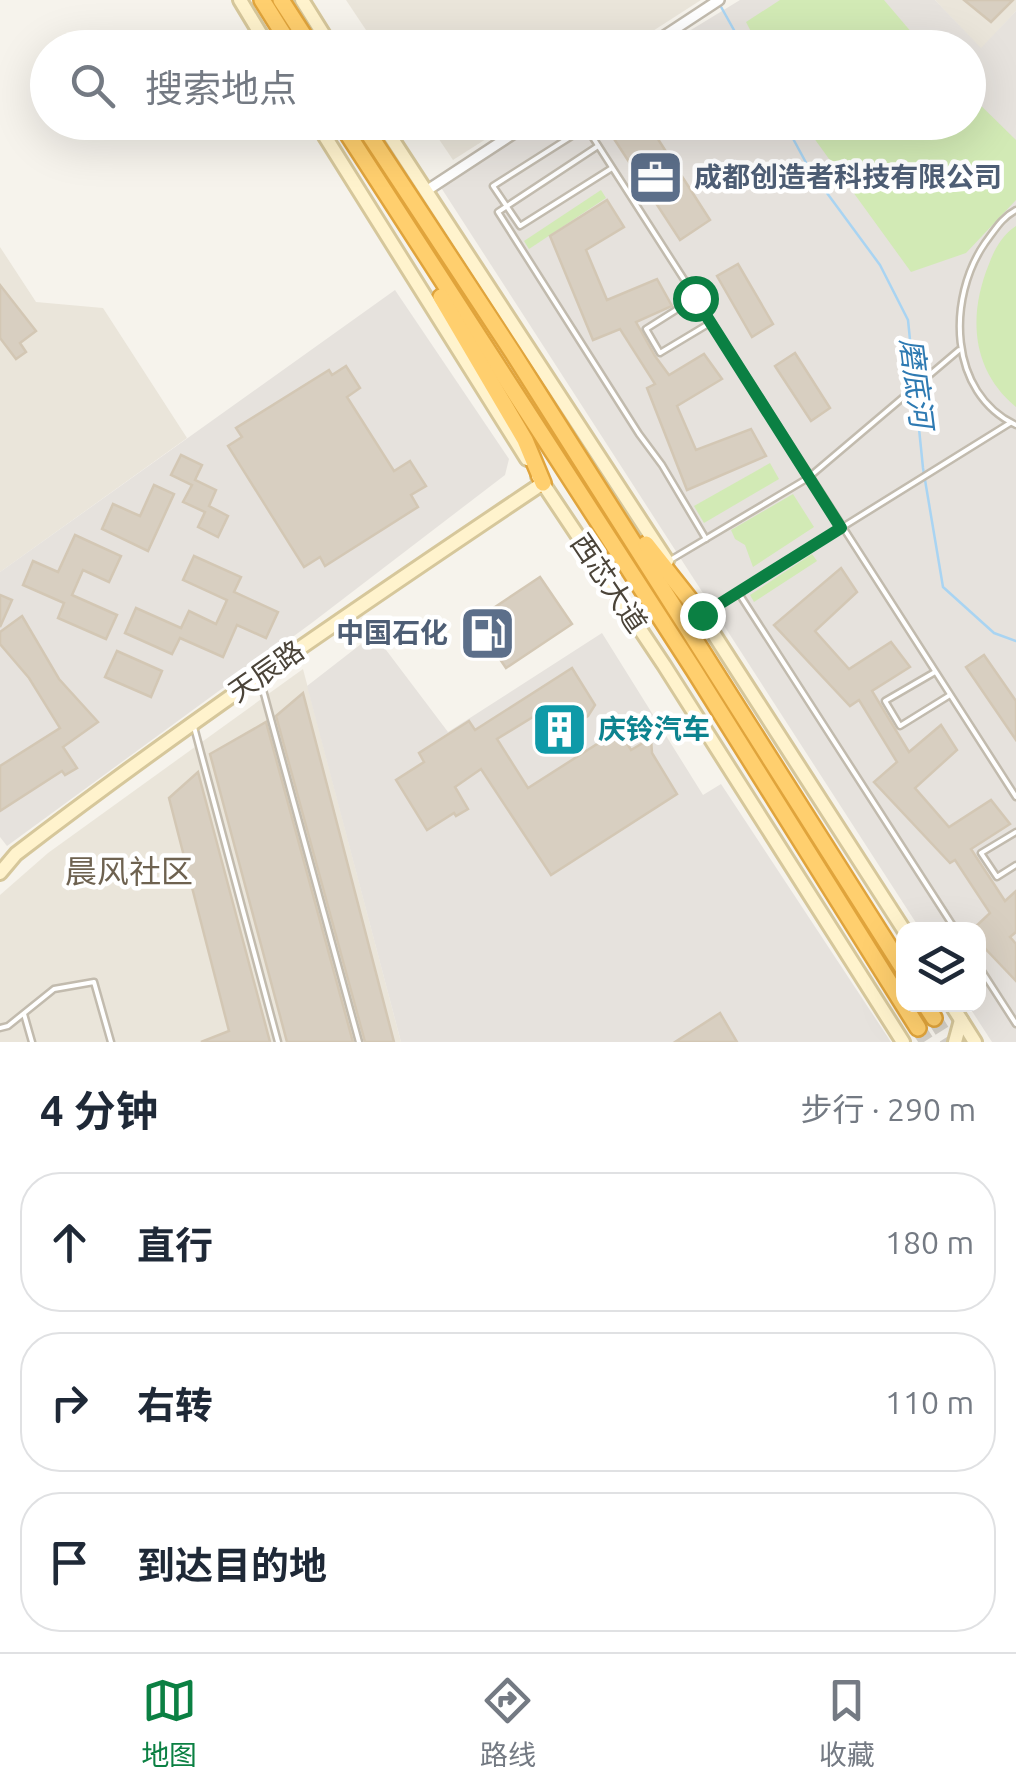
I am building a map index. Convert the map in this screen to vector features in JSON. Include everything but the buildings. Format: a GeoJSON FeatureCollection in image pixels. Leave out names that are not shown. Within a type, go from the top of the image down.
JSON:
{"type":"FeatureCollection","features":[{"type":"Feature","properties":{"kind":"highway"},"geometry":{"type":"LineString","coordinates":[[262,0],[281,30]]}},
{"type":"Feature","properties":{"kind":"highway"},"geometry":{"type":"LineString","coordinates":[[280,0],[300,30]]}},
{"type":"Feature","properties":{"kind":"highway","name":"西芯大道"},"geometry":{"type":"LineString","coordinates":[[351,140],[694,670],[918,1028]]}},
{"type":"Feature","properties":{"kind":"highway","name":"西芯大道"},"geometry":{"type":"LineString","coordinates":[[373,140],[896,957]]}},
{"type":"Feature","properties":{"kind":"highway"},"geometry":{"type":"LineString","coordinates":[[393,205],[463,338],[526,440],[543,484]]}},
{"type":"Feature","properties":{"kind":"highway"},"geometry":{"type":"LineString","coordinates":[[512,353],[583,448],[653,555],[702,615]]}},
{"type":"Feature","properties":{"kind":"main road"},"geometry":{"type":"LineString","coordinates":[[240,0],[258,30]]}},
{"type":"Feature","properties":{"kind":"main road"},"geometry":{"type":"LineString","coordinates":[[302,0],[321,30]]}},
{"type":"Feature","properties":{"kind":"main road","name":"西芯大道"},"geometry":{"type":"LineString","coordinates":[[327,140],[543,484],[664,665],[903,1042]]}},
{"type":"Feature","properties":{"kind":"main road"},"geometry":{"type":"LineString","coordinates":[[393,140],[899,922]]}},
{"type":"Feature","properties":{"kind":"main road","name":"天辰路"},"geometry":{"type":"LineString","coordinates":[[0,873],[16,854],[259,674],[543,484]]}},
{"type":"Feature","properties":{"kind":"main road"},"geometry":{"type":"LineString","coordinates":[[956,1012],[975,1042]]}},
{"type":"Feature","properties":{"kind":"main road"},"geometry":{"type":"LineString","coordinates":[[955,1042],[961,1020]]}},
{"type":"Feature","properties":{"kind":"street"},"geometry":{"type":"LineString","coordinates":[[673,30],[719,0]]}},
{"type":"Feature","properties":{"kind":"street"},"geometry":{"type":"LineString","coordinates":[[426,191],[504,140]]}},
{"type":"Feature","properties":{"kind":"lane"},"geometry":{"type":"LineString","coordinates":[[562,140],[493,186],[520,226],[612,168]]}},
{"type":"Feature","properties":{"kind":"lane"},"geometry":{"type":"LineString","coordinates":[[594,140],[1016,797]]}},
{"type":"Feature","properties":{"kind":"lane"},"geometry":{"type":"LineString","coordinates":[[598,146],[498,212],[706,539]]}},
{"type":"Feature","properties":{"kind":"lane"},"geometry":{"type":"LineString","coordinates":[[702,615],[1013,424],[982,397],[959,350],[960,295],[977,255],[1004,217],[1016,210]]}},
{"type":"Feature","properties":{"kind":"lane"},"geometry":{"type":"LineString","coordinates":[[695,298],[646,328],[660,353],[710,323]]}},
{"type":"Feature","properties":{"kind":"lane"},"geometry":{"type":"LineString","coordinates":[[668,562],[808,478],[959,350]]}},
{"type":"Feature","properties":{"kind":"lane"},"geometry":{"type":"LineString","coordinates":[[738,592],[951,922]]}},
{"type":"Feature","properties":{"kind":"lane"},"geometry":{"type":"LineString","coordinates":[[935,672],[885,701],[900,726],[950,695]]}},
{"type":"Feature","properties":{"kind":"lane"},"geometry":{"type":"LineString","coordinates":[[259,674],[359,1042]]}},
{"type":"Feature","properties":{"kind":"lane"},"geometry":{"type":"LineString","coordinates":[[192,722],[278,1042]]}},
{"type":"Feature","properties":{"kind":"lane"},"geometry":{"type":"LineString","coordinates":[[1016,832],[982,853],[998,877],[1016,865]]}},
{"type":"Feature","properties":{"kind":"lane"},"geometry":{"type":"LineString","coordinates":[[986,977],[1016,1024]]}},
{"type":"Feature","properties":{"kind":"lane"},"geometry":{"type":"LineString","coordinates":[[0,1028],[54,990],[94,982],[112,1042]]}},
{"type":"Feature","properties":{"kind":"lane"},"geometry":{"type":"LineString","coordinates":[[24,1014],[32,1042]]}},
{"type":"Feature","properties":{"kind":"shaded area"},"geometry":{"type":"Polygon","coordinates":[[[346,0],[701,0],[654,30],[366,30],[346,0]]]}},
{"type":"Feature","properties":{"kind":"shaded area"},"geometry":{"type":"Polygon","coordinates":[[[740,0],[935,0],[964,30],[691,30],[740,0]]]}},
{"type":"Feature","properties":{"kind":"shaded area"},"geometry":{"type":"Polygon","coordinates":[[[935,0],[1016,0],[1016,11],[986,44],[986,30],[963,30],[935,0]]]}},
{"type":"Feature","properties":{"kind":"shaded area"},"geometry":{"type":"Polygon","coordinates":[[[1016,11],[1016,1042],[992,1042],[973,1012],[986,1012],[986,922],[915,922],[440,186],[515,140],[986,140],[986,43],[1016,11]]]}},
{"type":"Feature","properties":{"kind":"shaded area"},"geometry":{"type":"Polygon","coordinates":[[[439,140],[484,140],[453,160],[439,140]]]}},
{"type":"Feature","properties":{"kind":"shaded area"},"geometry":{"type":"Polygon","coordinates":[[[0,247],[36,302],[103,308],[187,438],[0,572],[0,247]]]}},
{"type":"Feature","properties":{"kind":"shaded area"},"geometry":{"type":"Polygon","coordinates":[[[395,290],[509,459],[505,475],[313,622],[7,846],[0,837],[0,572],[395,290]]]}},
{"type":"Feature","properties":{"kind":"shaded area"},"geometry":{"type":"Polygon","coordinates":[[[602,633],[703,795],[721,784],[891,1042],[401,1042],[307,686],[374,634],[448,732],[602,633]]]}},
{"type":"Feature","properties":{"kind":"shaded area"},"geometry":{"type":"Polygon","coordinates":[[[303,669],[401,1042],[0,1042],[0,895],[48,853],[303,669]]]}},
{"type":"Feature","properties":{"kind":"green space"},"geometry":{"type":"Polygon","coordinates":[[[780,0],[884,0],[910,30],[750,30],[746,22],[780,0]]]}},
{"type":"Feature","properties":{"kind":"green space"},"geometry":{"type":"Polygon","coordinates":[[[986,111],[1016,140],[1016,200],[966,253],[911,272],[815,140],[986,140],[986,111]]]}},
{"type":"Feature","properties":{"kind":"green space"},"geometry":{"type":"Polygon","coordinates":[[[601,190],[606,198],[529,249],[524,241],[601,190]]]}},
{"type":"Feature","properties":{"kind":"green space"},"geometry":{"type":"Polygon","coordinates":[[[1016,226],[1016,407],[1001,392],[982,359],[976,322],[982,283],[991,259],[1003,238],[1016,226]]]}},
{"type":"Feature","properties":{"kind":"green space"},"geometry":{"type":"Polygon","coordinates":[[[770,463],[779,479],[704,523],[694,506],[770,463]]]}},
{"type":"Feature","properties":{"kind":"green space"},"geometry":{"type":"Polygon","coordinates":[[[793,494],[814,527],[753,567],[745,545],[735,539],[731,530],[793,494]]]}},
{"type":"Feature","properties":{"kind":"green space"},"geometry":{"type":"Polygon","coordinates":[[[812,554],[817,561],[754,602],[750,595],[812,554]]]}},
{"type":"Feature","properties":{"kind":"waterway","name":"磨底河"},"geometry":{"type":"LineString","coordinates":[[720,5],[734,30]]}},
{"type":"Feature","properties":{"kind":"waterway","name":"磨底河"},"geometry":{"type":"LineString","coordinates":[[794,140],[810,170],[880,265],[908,320],[923,468],[943,587],[994,633],[1016,641]]}},
{"type":"Feature","properties":{"kind":"tunnel"},"geometry":{"type":"LineString","coordinates":[[934,1018],[949,1042]]}},
{"type":"Feature","properties":{"kind":"tunnel"},"geometry":{"type":"LineString","coordinates":[[918,1028],[927,1042]]}},
{"type":"Feature","properties":{"kind":"place","name":"成都创造者科技有限公司"},"geometry":{"type":"Point","coordinates":[655,177]}},
{"type":"Feature","properties":{"kind":"place","name":"中国石化"},"geometry":{"type":"Point","coordinates":[487,633]}},
{"type":"Feature","properties":{"kind":"place","name":"庆铃汽车"},"geometry":{"type":"Point","coordinates":[559,729]}},
{"type":"Feature","properties":{"kind":"district","name":"晨风社区"},"geometry":{"type":"Point","coordinates":[129,872]}},
{"type":"Feature","properties":{"kind":"route"},"geometry":{"type":"LineString","coordinates":[[695,298],[841,528],[702,615]]}}]}
